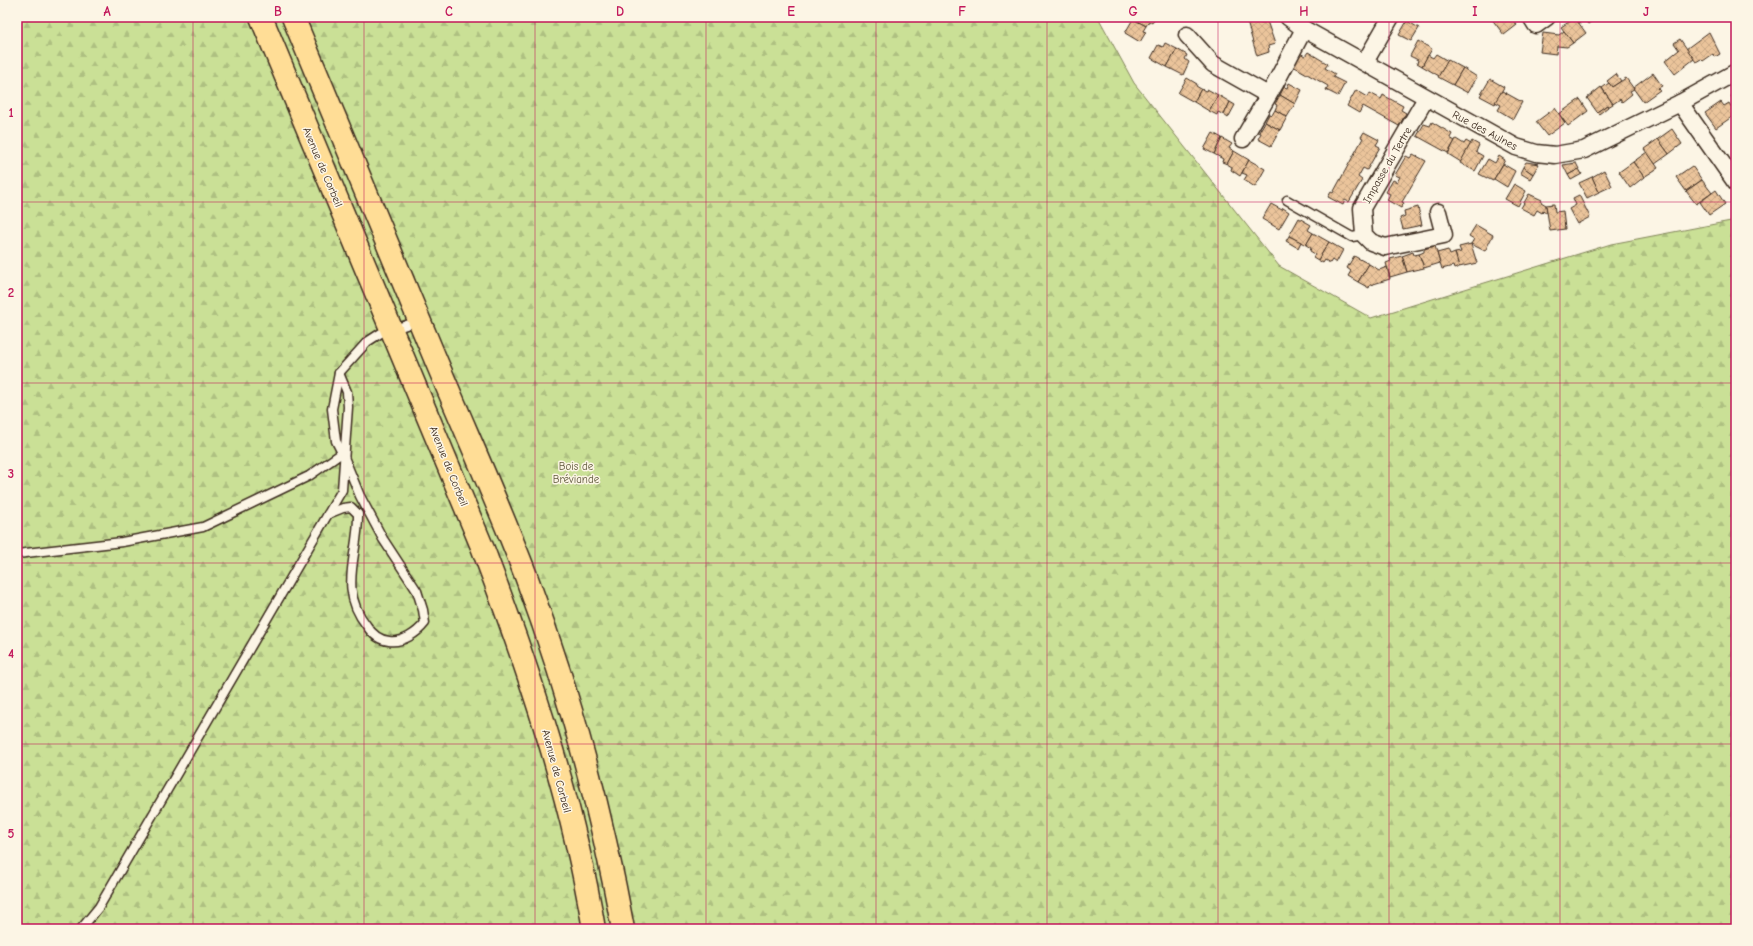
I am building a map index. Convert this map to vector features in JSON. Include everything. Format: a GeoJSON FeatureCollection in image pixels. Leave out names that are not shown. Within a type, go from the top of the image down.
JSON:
{"type":"FeatureCollection","features":[{"type":"Feature","properties":{"kind":"main road","name":"Avenue de Corbeil"},"geometry":{"type":"LineString","coordinates":[[261,17],[392,328],[483,549],[513,629],[540,706],[575,836],[594,929]]}},
{"type":"Feature","properties":{"kind":"main road"},"geometry":{"type":"LineString","coordinates":[[293,17],[519,560],[562,682],[598,810],[623,929]]}},
{"type":"Feature","properties":{"kind":"street","name":"Rue des Aulnes"},"geometry":{"type":"LineString","coordinates":[[1288,17],[1304,29],[1365,62],[1426,98],[1516,147],[1536,153],[1555,155],[1584,150],[1680,103],[1736,72]]}},
{"type":"Feature","properties":{"kind":"street"},"geometry":{"type":"LineString","coordinates":[[1365,62],[1391,17]]}},
{"type":"Feature","properties":{"kind":"street"},"geometry":{"type":"LineString","coordinates":[[1531,17],[1536,25],[1548,17]]}},
{"type":"Feature","properties":{"kind":"street"},"geometry":{"type":"LineString","coordinates":[[1243,139],[1304,29]]}},
{"type":"Feature","properties":{"kind":"street"},"geometry":{"type":"LineString","coordinates":[[1187,35],[1213,64],[1268,95]]}},
{"type":"Feature","properties":{"kind":"street","name":"Impasse du Tertre"},"geometry":{"type":"LineString","coordinates":[[1364,235],[1362,208],[1426,98]]}},
{"type":"Feature","properties":{"kind":"street"},"geometry":{"type":"LineString","coordinates":[[1680,103],[1736,183]]}},
{"type":"Feature","properties":{"kind":"street"},"geometry":{"type":"LineString","coordinates":[[1364,235],[1371,242],[1385,247],[1444,235],[1438,212]]}},
{"type":"Feature","properties":{"kind":"lane"},"geometry":{"type":"LineString","coordinates":[[1287,200],[1352,237],[1364,235]]}},
{"type":"Feature","properties":{"kind":"lane"},"geometry":{"type":"LineString","coordinates":[[328,514],[350,507],[358,514],[350,576],[353,599],[359,617],[369,629],[382,640],[393,642],[418,632],[425,623],[423,610],[417,591],[383,539],[360,496],[336,441],[332,409],[340,373],[367,342],[392,328],[420,321]]}},
{"type":"Feature","properties":{"kind":"lane"},"geometry":{"type":"LineString","coordinates":[[82,929],[99,907],[342,490],[343,455],[348,406],[347,392],[340,373]]}},
{"type":"Feature","properties":{"kind":"lane"},"geometry":{"type":"LineString","coordinates":[[17,554],[122,542],[203,527],[309,476],[343,455]]}},
{"type":"Feature","properties":{"kind":"green space","name":"Bois de Bréviande"},"geometry":{"type":"Polygon","coordinates":[[[17,17],[1098,17],[1134,83],[1279,266],[1371,318],[1611,244],[1736,220],[1736,929],[17,929],[17,17]]]}},
{"type":"Feature","properties":{"kind":"building"},"geometry":{"type":"Polygon","coordinates":[[[1135,17],[1155,17],[1152,23],[1149,21],[1146,26],[1133,19],[1135,17]]]}},
{"type":"Feature","properties":{"kind":"building"},"geometry":{"type":"Polygon","coordinates":[[[1411,17],[1423,17],[1425,18],[1421,23],[1411,17]]]}},
{"type":"Feature","properties":{"kind":"building"},"geometry":{"type":"Polygon","coordinates":[[[1511,17],[1517,25],[1504,35],[1491,18],[1511,17]]]}},
{"type":"Feature","properties":{"kind":"building"},"geometry":{"type":"Polygon","coordinates":[[[1574,17],[1597,17],[1588,24],[1584,19],[1579,23],[1574,17]]]}},
{"type":"Feature","properties":{"kind":"building"},"geometry":{"type":"Polygon","coordinates":[[[1259,18],[1260,23],[1267,21],[1275,44],[1268,46],[1269,52],[1257,56],[1247,22],[1259,18]]]}},
{"type":"Feature","properties":{"kind":"building"},"geometry":{"type":"Polygon","coordinates":[[[1575,18],[1586,33],[1573,43],[1561,27],[1575,18]]]}},
{"type":"Feature","properties":{"kind":"building"},"geometry":{"type":"Polygon","coordinates":[[[1133,19],[1146,26],[1143,31],[1146,32],[1140,42],[1125,33],[1133,19]]]}},
{"type":"Feature","properties":{"kind":"building"},"geometry":{"type":"Polygon","coordinates":[[[1407,21],[1419,28],[1411,41],[1399,35],[1407,21]]]}},
{"type":"Feature","properties":{"kind":"building"},"geometry":{"type":"Polygon","coordinates":[[[1564,31],[1573,43],[1567,47],[1557,46],[1556,54],[1540,52],[1543,33],[1559,35],[1564,31]]]}},
{"type":"Feature","properties":{"kind":"building"},"geometry":{"type":"Polygon","coordinates":[[[1709,32],[1720,54],[1715,57],[1713,54],[1703,61],[1701,59],[1696,62],[1686,49],[1709,32]]]}},
{"type":"Feature","properties":{"kind":"building"},"geometry":{"type":"Polygon","coordinates":[[[1680,39],[1694,59],[1675,74],[1665,61],[1679,50],[1674,43],[1680,39]]]}},
{"type":"Feature","properties":{"kind":"building"},"geometry":{"type":"Polygon","coordinates":[[[1418,41],[1432,49],[1422,66],[1417,63],[1418,60],[1410,56],[1418,41]]]}},
{"type":"Feature","properties":{"kind":"building"},"geometry":{"type":"Polygon","coordinates":[[[1165,43],[1177,49],[1167,67],[1151,58],[1158,45],[1163,47],[1165,43]]]}},
{"type":"Feature","properties":{"kind":"building"},"geometry":{"type":"Polygon","coordinates":[[[1177,49],[1187,55],[1185,59],[1189,62],[1183,75],[1167,67],[1177,49]]]}},
{"type":"Feature","properties":{"kind":"building"},"geometry":{"type":"Polygon","coordinates":[[[1308,52],[1328,64],[1325,68],[1335,74],[1333,77],[1345,83],[1338,96],[1326,90],[1328,86],[1293,66],[1300,53],[1305,56],[1308,52]]]}},
{"type":"Feature","properties":{"kind":"building"},"geometry":{"type":"Polygon","coordinates":[[[1436,54],[1448,61],[1439,76],[1422,66],[1428,55],[1433,58],[1436,54]]]}},
{"type":"Feature","properties":{"kind":"building"},"geometry":{"type":"Polygon","coordinates":[[[1448,60],[1463,68],[1453,85],[1438,77],[1448,60]]]}},
{"type":"Feature","properties":{"kind":"building"},"geometry":{"type":"Polygon","coordinates":[[[1463,68],[1477,77],[1468,93],[1453,85],[1463,68]]]}},
{"type":"Feature","properties":{"kind":"building"},"geometry":{"type":"Polygon","coordinates":[[[1653,73],[1662,86],[1658,88],[1660,90],[1643,102],[1633,88],[1653,73]]]}},
{"type":"Feature","properties":{"kind":"building"},"geometry":{"type":"Polygon","coordinates":[[[1616,74],[1621,81],[1612,87],[1607,81],[1616,74]]]}},
{"type":"Feature","properties":{"kind":"building"},"geometry":{"type":"Polygon","coordinates":[[[1187,78],[1197,84],[1196,86],[1201,89],[1194,102],[1178,93],[1187,78]]]}},
{"type":"Feature","properties":{"kind":"building"},"geometry":{"type":"Polygon","coordinates":[[[1626,78],[1634,89],[1630,91],[1632,94],[1622,102],[1620,99],[1613,104],[1602,88],[1609,83],[1612,87],[1626,78]]]}},
{"type":"Feature","properties":{"kind":"building"},"geometry":{"type":"Polygon","coordinates":[[[1490,79],[1504,87],[1495,104],[1480,96],[1490,79]]]}},
{"type":"Feature","properties":{"kind":"building"},"geometry":{"type":"Polygon","coordinates":[[[1289,83],[1302,90],[1295,104],[1280,95],[1284,87],[1287,88],[1289,83]]]}},
{"type":"Feature","properties":{"kind":"building"},"geometry":{"type":"Polygon","coordinates":[[[1601,87],[1613,104],[1608,107],[1607,105],[1597,112],[1587,98],[1601,87]]]}},
{"type":"Feature","properties":{"kind":"building"},"geometry":{"type":"Polygon","coordinates":[[[1201,89],[1206,91],[1207,89],[1218,95],[1209,111],[1194,102],[1201,89]]]}},
{"type":"Feature","properties":{"kind":"building"},"geometry":{"type":"Polygon","coordinates":[[[1356,90],[1368,97],[1370,93],[1381,99],[1383,95],[1403,106],[1401,110],[1406,113],[1399,126],[1363,106],[1359,113],[1347,106],[1356,90]]]}},
{"type":"Feature","properties":{"kind":"building"},"geometry":{"type":"Polygon","coordinates":[[[1502,91],[1522,102],[1513,119],[1498,110],[1501,105],[1495,102],[1502,91]]]}},
{"type":"Feature","properties":{"kind":"building"},"geometry":{"type":"Polygon","coordinates":[[[1736,92],[1736,103],[1731,96],[1736,92]]]}},
{"type":"Feature","properties":{"kind":"building"},"geometry":{"type":"Polygon","coordinates":[[[1218,95],[1230,102],[1224,115],[1218,112],[1217,115],[1209,111],[1218,95]]]}},
{"type":"Feature","properties":{"kind":"building"},"geometry":{"type":"Polygon","coordinates":[[[1280,95],[1295,104],[1287,117],[1275,110],[1277,105],[1275,104],[1280,95]]]}},
{"type":"Feature","properties":{"kind":"building"},"geometry":{"type":"Polygon","coordinates":[[[1580,99],[1588,111],[1568,126],[1559,114],[1580,99]]]}},
{"type":"Feature","properties":{"kind":"building"},"geometry":{"type":"Polygon","coordinates":[[[1230,102],[1235,105],[1228,118],[1224,115],[1230,102]]]}},
{"type":"Feature","properties":{"kind":"building"},"geometry":{"type":"Polygon","coordinates":[[[1721,102],[1724,106],[1729,103],[1736,114],[1716,128],[1705,113],[1721,102]]]}},
{"type":"Feature","properties":{"kind":"building"},"geometry":{"type":"Polygon","coordinates":[[[1607,105],[1608,107],[1599,114],[1597,112],[1607,105]]]}},
{"type":"Feature","properties":{"kind":"building"},"geometry":{"type":"Polygon","coordinates":[[[1555,108],[1565,123],[1547,136],[1536,122],[1555,108]]]}},
{"type":"Feature","properties":{"kind":"building"},"geometry":{"type":"Polygon","coordinates":[[[1275,110],[1287,117],[1280,130],[1265,122],[1269,114],[1272,115],[1275,110]]]}},
{"type":"Feature","properties":{"kind":"building"},"geometry":{"type":"Polygon","coordinates":[[[1265,122],[1280,130],[1271,146],[1258,139],[1261,133],[1259,132],[1265,122]]]}},
{"type":"Feature","properties":{"kind":"building"},"geometry":{"type":"Polygon","coordinates":[[[1432,122],[1452,134],[1450,138],[1455,141],[1448,153],[1417,136],[1424,124],[1430,126],[1432,122]]]}},
{"type":"Feature","properties":{"kind":"building"},"geometry":{"type":"Polygon","coordinates":[[[1672,129],[1682,144],[1669,154],[1658,139],[1672,129]]]}},
{"type":"Feature","properties":{"kind":"building"},"geometry":{"type":"Polygon","coordinates":[[[1364,132],[1379,140],[1376,145],[1380,147],[1367,170],[1363,168],[1358,177],[1362,180],[1349,202],[1345,200],[1343,205],[1328,197],[1331,192],[1333,193],[1363,138],[1361,137],[1364,132]]]}},
{"type":"Feature","properties":{"kind":"building"},"geometry":{"type":"Polygon","coordinates":[[[1213,133],[1222,138],[1214,154],[1204,149],[1213,133]]]}},
{"type":"Feature","properties":{"kind":"building"},"geometry":{"type":"Polygon","coordinates":[[[1222,138],[1232,144],[1229,148],[1234,151],[1227,164],[1222,162],[1223,159],[1214,154],[1222,138]]]}},
{"type":"Feature","properties":{"kind":"building"},"geometry":{"type":"Polygon","coordinates":[[[1456,139],[1464,144],[1466,141],[1471,144],[1461,162],[1448,154],[1456,139]]]}},
{"type":"Feature","properties":{"kind":"building"},"geometry":{"type":"Polygon","coordinates":[[[1658,139],[1669,154],[1655,164],[1644,149],[1658,139]]]}},
{"type":"Feature","properties":{"kind":"building"},"geometry":{"type":"Polygon","coordinates":[[[1472,141],[1479,145],[1476,152],[1483,156],[1475,171],[1460,163],[1472,141]]]}},
{"type":"Feature","properties":{"kind":"building"},"geometry":{"type":"Polygon","coordinates":[[[1234,151],[1249,160],[1240,176],[1231,170],[1232,167],[1227,164],[1234,151]]]}},
{"type":"Feature","properties":{"kind":"building"},"geometry":{"type":"Polygon","coordinates":[[[1647,152],[1658,168],[1644,177],[1633,162],[1647,152]]]}},
{"type":"Feature","properties":{"kind":"building"},"geometry":{"type":"Polygon","coordinates":[[[1413,154],[1426,161],[1402,202],[1404,203],[1401,208],[1387,200],[1390,194],[1386,192],[1393,180],[1397,182],[1400,177],[1395,175],[1406,156],[1410,158],[1413,154]]]}},
{"type":"Feature","properties":{"kind":"building"},"geometry":{"type":"Polygon","coordinates":[[[1499,156],[1505,160],[1493,181],[1479,174],[1488,159],[1495,163],[1499,156]]]}},
{"type":"Feature","properties":{"kind":"building"},"geometry":{"type":"Polygon","coordinates":[[[1249,160],[1265,169],[1255,187],[1244,180],[1247,175],[1242,173],[1249,160]]]}},
{"type":"Feature","properties":{"kind":"building"},"geometry":{"type":"Polygon","coordinates":[[[1526,162],[1539,164],[1533,174],[1523,167],[1526,162]]]}},
{"type":"Feature","properties":{"kind":"building"},"geometry":{"type":"Polygon","coordinates":[[[1633,162],[1644,177],[1630,188],[1619,172],[1633,162]]]}},
{"type":"Feature","properties":{"kind":"building"},"geometry":{"type":"Polygon","coordinates":[[[1576,163],[1579,169],[1568,175],[1563,165],[1576,163]]]}},
{"type":"Feature","properties":{"kind":"building"},"geometry":{"type":"Polygon","coordinates":[[[1503,164],[1515,171],[1507,187],[1494,179],[1503,164]]]}},
{"type":"Feature","properties":{"kind":"building"},"geometry":{"type":"Polygon","coordinates":[[[1692,166],[1702,180],[1686,191],[1676,177],[1692,166]]]}},
{"type":"Feature","properties":{"kind":"building"},"geometry":{"type":"Polygon","coordinates":[[[1523,167],[1533,174],[1530,179],[1520,173],[1523,167]]]}},
{"type":"Feature","properties":{"kind":"building"},"geometry":{"type":"Polygon","coordinates":[[[1579,169],[1582,174],[1571,180],[1568,175],[1579,169]]]}},
{"type":"Feature","properties":{"kind":"building"},"geometry":{"type":"Polygon","coordinates":[[[1604,170],[1612,186],[1599,192],[1592,177],[1604,170]]]}},
{"type":"Feature","properties":{"kind":"building"},"geometry":{"type":"Polygon","coordinates":[[[1592,177],[1599,192],[1587,198],[1579,183],[1592,177]]]}},
{"type":"Feature","properties":{"kind":"building"},"geometry":{"type":"Polygon","coordinates":[[[1702,180],[1712,193],[1696,204],[1686,191],[1702,180]]]}},
{"type":"Feature","properties":{"kind":"building"},"geometry":{"type":"Polygon","coordinates":[[[1514,184],[1526,191],[1518,206],[1505,199],[1514,184]]]}},
{"type":"Feature","properties":{"kind":"building"},"geometry":{"type":"Polygon","coordinates":[[[1716,190],[1725,204],[1709,215],[1700,202],[1716,190]]]}},
{"type":"Feature","properties":{"kind":"building"},"geometry":{"type":"Polygon","coordinates":[[[1529,194],[1542,200],[1541,202],[1546,205],[1547,213],[1543,210],[1542,213],[1537,210],[1534,215],[1521,208],[1529,194]]]}},
{"type":"Feature","properties":{"kind":"building"},"geometry":{"type":"Polygon","coordinates":[[[1579,195],[1590,217],[1577,224],[1569,209],[1576,205],[1573,198],[1579,195]]]}},
{"type":"Feature","properties":{"kind":"building"},"geometry":{"type":"Polygon","coordinates":[[[1271,204],[1282,210],[1283,208],[1289,212],[1279,229],[1262,219],[1271,204]]]}},
{"type":"Feature","properties":{"kind":"building"},"geometry":{"type":"Polygon","coordinates":[[[1554,204],[1555,212],[1563,211],[1565,229],[1550,231],[1546,205],[1554,204]]]}},
{"type":"Feature","properties":{"kind":"building"},"geometry":{"type":"Polygon","coordinates":[[[1418,207],[1422,225],[1403,229],[1400,218],[1405,216],[1404,211],[1418,207]]]}},
{"type":"Feature","properties":{"kind":"building"},"geometry":{"type":"Polygon","coordinates":[[[1299,218],[1311,225],[1308,230],[1313,233],[1306,245],[1289,236],[1299,218]]]}},
{"type":"Feature","properties":{"kind":"building"},"geometry":{"type":"Polygon","coordinates":[[[1476,225],[1493,235],[1485,251],[1471,244],[1474,239],[1469,236],[1476,225]]]}},
{"type":"Feature","properties":{"kind":"building"},"geometry":{"type":"Polygon","coordinates":[[[1313,233],[1329,242],[1318,260],[1313,257],[1315,254],[1310,251],[1311,248],[1306,245],[1313,233]]]}},
{"type":"Feature","properties":{"kind":"building"},"geometry":{"type":"Polygon","coordinates":[[[1289,236],[1301,242],[1298,248],[1286,241],[1289,236]]]}},
{"type":"Feature","properties":{"kind":"building"},"geometry":{"type":"Polygon","coordinates":[[[1329,242],[1343,250],[1336,263],[1332,260],[1330,263],[1325,260],[1323,263],[1318,260],[1329,242]]]}},
{"type":"Feature","properties":{"kind":"building"},"geometry":{"type":"Polygon","coordinates":[[[1471,244],[1477,263],[1459,267],[1455,253],[1461,252],[1459,247],[1471,244]]]}},
{"type":"Feature","properties":{"kind":"building"},"geometry":{"type":"Polygon","coordinates":[[[1435,246],[1440,263],[1424,268],[1419,254],[1424,252],[1424,249],[1435,246]]]}},
{"type":"Feature","properties":{"kind":"building"},"geometry":{"type":"Polygon","coordinates":[[[1448,250],[1450,255],[1455,253],[1459,267],[1454,269],[1453,266],[1442,269],[1437,253],[1448,250]]]}},
{"type":"Feature","properties":{"kind":"building"},"geometry":{"type":"Polygon","coordinates":[[[1413,252],[1414,255],[1419,254],[1424,268],[1407,272],[1402,256],[1413,252]]]}},
{"type":"Feature","properties":{"kind":"building"},"geometry":{"type":"Polygon","coordinates":[[[1354,256],[1369,264],[1358,282],[1348,276],[1351,271],[1347,268],[1354,256]]]}},
{"type":"Feature","properties":{"kind":"building"},"geometry":{"type":"Polygon","coordinates":[[[1402,256],[1407,272],[1390,277],[1386,263],[1391,261],[1390,259],[1402,256]]]}},
{"type":"Feature","properties":{"kind":"building"},"geometry":{"type":"Polygon","coordinates":[[[1369,264],[1379,270],[1387,267],[1390,279],[1370,285],[1369,288],[1358,282],[1369,264]]]}}]}
